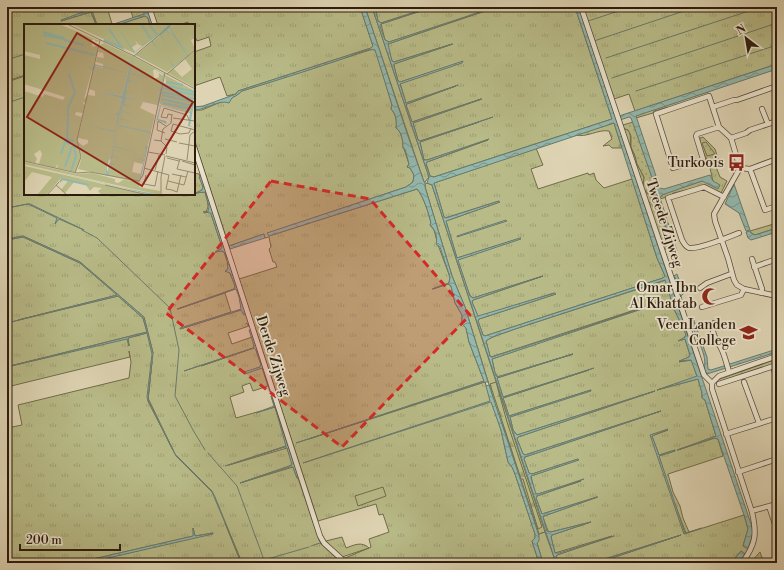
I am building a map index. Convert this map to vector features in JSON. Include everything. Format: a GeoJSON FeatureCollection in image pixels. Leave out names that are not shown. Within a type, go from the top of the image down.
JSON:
{"type":"FeatureCollection","features":[{"type":"Feature","properties":{"kind":"street"},"geometry":{"type":"LineString","coordinates":[[149,7],[155,24]]}},
{"type":"Feature","properties":{"kind":"street","name":"Tweede Zijweg"},"geometry":{"type":"LineString","coordinates":[[581,7],[704,375],[712,383],[712,389],[741,484],[753,511],[756,535],[749,554],[742,563]]}},
{"type":"Feature","properties":{"kind":"street"},"geometry":{"type":"LineString","coordinates":[[713,107],[777,86]]}},
{"type":"Feature","properties":{"kind":"street"},"geometry":{"type":"LineString","coordinates":[[719,127],[697,134],[696,136],[703,159],[673,168],[656,114],[709,96],[719,127],[731,138],[740,168],[714,214],[732,274],[737,285],[744,289],[777,296]]}},
{"type":"Feature","properties":{"kind":"street"},"geometry":{"type":"LineString","coordinates":[[762,109],[768,124]]}},
{"type":"Feature","properties":{"kind":"street"},"geometry":{"type":"LineString","coordinates":[[731,138],[777,121]]}},
{"type":"Feature","properties":{"kind":"street","name":"Derde Zijweg"},"geometry":{"type":"LineString","coordinates":[[195,150],[320,536],[324,543],[346,563]]}},
{"type":"Feature","properties":{"kind":"street"},"geometry":{"type":"LineString","coordinates":[[740,168],[750,168],[777,159]]}},
{"type":"Feature","properties":{"kind":"street"},"geometry":{"type":"LineString","coordinates":[[750,168],[765,210],[777,206]]}},
{"type":"Feature","properties":{"kind":"street"},"geometry":{"type":"LineString","coordinates":[[724,197],[704,187],[668,198],[682,240],[686,246],[690,248],[696,247],[739,234]]}},
{"type":"Feature","properties":{"kind":"street"},"geometry":{"type":"LineString","coordinates":[[752,259],[762,289],[761,293]]}},
{"type":"Feature","properties":{"kind":"street"},"geometry":{"type":"LineString","coordinates":[[754,267],[777,259]]}},
{"type":"Feature","properties":{"kind":"street"},"geometry":{"type":"LineString","coordinates":[[700,288],[707,283],[732,274]]}},
{"type":"Feature","properties":{"kind":"street"},"geometry":{"type":"LineString","coordinates":[[702,306],[741,295],[744,289]]}},
{"type":"Feature","properties":{"kind":"street"},"geometry":{"type":"LineString","coordinates":[[714,323],[712,330],[713,335],[722,349],[728,368]]}},
{"type":"Feature","properties":{"kind":"street"},"geometry":{"type":"LineString","coordinates":[[712,383],[728,368],[777,356]]}},
{"type":"Feature","properties":{"kind":"street"},"geometry":{"type":"LineString","coordinates":[[719,384],[775,366],[777,379]]}},
{"type":"Feature","properties":{"kind":"street"},"geometry":{"type":"LineString","coordinates":[[742,376],[742,383],[744,382],[759,424]]}},
{"type":"Feature","properties":{"kind":"street"},"geometry":{"type":"LineString","coordinates":[[726,434],[777,418]]}},
{"type":"Feature","properties":{"kind":"street"},"geometry":{"type":"LineString","coordinates":[[738,472],[777,459]]}},
{"type":"Feature","properties":{"kind":"street"},"geometry":{"type":"LineString","coordinates":[[753,511],[777,504]]}},
{"type":"Feature","properties":{"kind":"street"},"geometry":{"type":"LineString","coordinates":[[769,506],[777,530]]}},
{"type":"Feature","properties":{"kind":"highlighted area"},"geometry":{"type":"Polygon","coordinates":[[[271,181],[370,199],[470,315],[342,447],[166,313],[271,181]]]}},
{"type":"Feature","properties":{"kind":"green space"},"geometry":{"type":"Polygon","coordinates":[[[7,7],[89,7],[89,10],[61,21],[91,12],[96,24],[24,24],[24,75],[7,81],[7,7]]]}},
{"type":"Feature","properties":{"kind":"green space"},"geometry":{"type":"Polygon","coordinates":[[[107,7],[112,24],[97,24],[92,11],[107,7]]]}},
{"type":"Feature","properties":{"kind":"green space"},"geometry":{"type":"Polygon","coordinates":[[[130,7],[144,7],[145,14],[133,18],[130,7]]]}},
{"type":"Feature","properties":{"kind":"green space"},"geometry":{"type":"Polygon","coordinates":[[[151,7],[360,7],[373,46],[371,48],[238,91],[236,94],[227,96],[220,77],[195,86],[195,52],[211,46],[209,37],[197,41],[195,36],[195,24],[189,24],[188,22],[182,24],[157,24],[151,7]]]}},
{"type":"Feature","properties":{"kind":"green space"},"geometry":{"type":"Polygon","coordinates":[[[365,7],[372,7],[429,177],[425,182],[424,182],[365,7]]]}},
{"type":"Feature","properties":{"kind":"green space"},"geometry":{"type":"Polygon","coordinates":[[[375,7],[430,7],[381,23],[378,21],[375,7]]]}},
{"type":"Feature","properties":{"kind":"green space"},"geometry":{"type":"Polygon","coordinates":[[[433,7],[575,7],[612,119],[434,177],[430,176],[427,162],[488,140],[424,160],[420,142],[479,122],[420,141],[418,140],[413,123],[481,99],[412,122],[406,105],[407,104],[456,86],[406,103],[400,83],[463,62],[400,82],[398,81],[394,64],[452,44],[394,62],[392,61],[387,46],[388,44],[491,9],[389,42],[385,40],[381,24],[433,7]]]}},
{"type":"Feature","properties":{"kind":"green space"},"geometry":{"type":"Polygon","coordinates":[[[583,7],[777,7],[777,64],[635,111],[629,94],[614,99],[583,7]]]}},
{"type":"Feature","properties":{"kind":"green space"},"geometry":{"type":"Polygon","coordinates":[[[145,16],[148,18],[150,24],[120,24],[145,16]]]}},
{"type":"Feature","properties":{"kind":"green space"},"geometry":{"type":"Polygon","coordinates":[[[373,49],[377,54],[392,105],[391,109],[396,118],[396,128],[402,137],[403,148],[409,164],[407,167],[410,168],[414,175],[413,182],[406,187],[268,233],[269,236],[417,189],[426,205],[431,223],[430,225],[434,230],[450,277],[449,283],[433,289],[448,284],[451,286],[455,303],[462,315],[462,324],[466,328],[469,342],[484,381],[309,439],[485,382],[501,430],[508,462],[515,474],[535,534],[535,538],[532,541],[539,563],[349,563],[345,558],[371,547],[369,539],[389,532],[383,514],[379,515],[376,504],[318,521],[239,279],[277,267],[275,262],[273,262],[269,249],[271,247],[269,237],[265,238],[264,234],[229,246],[195,142],[195,110],[202,110],[237,95],[242,91],[373,49]]]}},
{"type":"Feature","properties":{"kind":"green space"},"geometry":{"type":"Polygon","coordinates":[[[24,76],[24,195],[195,195],[195,173],[199,174],[203,187],[202,190],[196,193],[205,192],[208,207],[204,213],[209,212],[211,214],[222,247],[215,252],[224,252],[229,267],[225,271],[230,273],[235,286],[234,289],[178,309],[225,293],[231,312],[180,329],[241,310],[246,314],[251,326],[246,323],[249,326],[228,333],[232,344],[252,337],[253,348],[201,366],[254,348],[261,365],[260,367],[244,373],[262,368],[268,386],[253,391],[250,383],[242,386],[244,392],[230,397],[236,418],[275,407],[287,444],[286,446],[229,465],[287,448],[293,465],[240,483],[293,467],[297,478],[299,478],[320,542],[342,563],[242,563],[225,523],[241,563],[86,563],[213,533],[195,536],[193,528],[194,536],[76,563],[7,563],[7,428],[22,425],[18,405],[129,378],[131,362],[129,351],[130,357],[7,387],[7,240],[23,237],[80,263],[118,295],[18,320],[118,296],[143,318],[147,332],[10,366],[127,338],[129,346],[128,338],[147,333],[153,353],[144,317],[80,262],[23,236],[7,239],[7,82],[24,76]],[[148,399],[148,401],[173,450],[148,399]]]}},
{"type":"Feature","properties":{"kind":"green space"},"geometry":{"type":"Polygon","coordinates":[[[707,91],[709,95],[669,108],[654,111],[653,113],[636,118],[638,114],[707,91]]]}},
{"type":"Feature","properties":{"kind":"green space"},"geometry":{"type":"Polygon","coordinates":[[[633,122],[656,189],[654,192],[657,200],[655,201],[643,188],[644,177],[637,164],[631,147],[631,136],[628,130],[622,128],[623,125],[633,122]]]}},
{"type":"Feature","properties":{"kind":"green space"},"geometry":{"type":"Polygon","coordinates":[[[614,123],[622,148],[612,148],[609,145],[603,146],[612,139],[609,131],[601,131],[579,136],[575,135],[614,123]]]}},
{"type":"Feature","properties":{"kind":"green space"},"geometry":{"type":"Polygon","coordinates":[[[622,128],[628,130],[630,133],[631,147],[637,164],[644,177],[644,188],[655,201],[647,203],[622,128]]]}},
{"type":"Feature","properties":{"kind":"green space"},"geometry":{"type":"Polygon","coordinates":[[[703,137],[715,149],[719,162],[716,167],[720,177],[727,181],[721,193],[704,186],[673,193],[670,196],[660,199],[662,194],[702,181],[713,181],[709,165],[700,144],[700,138],[703,137]]]}},
{"type":"Feature","properties":{"kind":"green space"},"geometry":{"type":"Polygon","coordinates":[[[706,142],[715,154],[707,156],[702,143],[706,142]]]}},
{"type":"Feature","properties":{"kind":"green space"},"geometry":{"type":"Polygon","coordinates":[[[536,148],[543,165],[531,169],[538,189],[588,173],[589,175],[594,173],[596,180],[604,188],[632,179],[657,258],[665,276],[663,278],[485,336],[483,335],[478,321],[479,319],[556,294],[554,293],[478,317],[472,302],[473,300],[543,276],[473,298],[470,296],[457,260],[521,238],[457,258],[446,221],[500,202],[499,201],[445,218],[434,183],[536,148]]]}},
{"type":"Feature","properties":{"kind":"green space"},"geometry":{"type":"Polygon","coordinates":[[[427,183],[432,185],[545,532],[539,534],[500,420],[465,307],[452,276],[425,187],[425,184],[427,183]]]}},
{"type":"Feature","properties":{"kind":"green space"},"geometry":{"type":"Polygon","coordinates":[[[657,202],[672,247],[663,250],[648,205],[657,202]]]}},
{"type":"Feature","properties":{"kind":"green space"},"geometry":{"type":"Polygon","coordinates":[[[777,223],[777,228],[755,235],[750,231],[777,223]]]}},
{"type":"Feature","properties":{"kind":"green space"},"geometry":{"type":"Polygon","coordinates":[[[666,280],[674,309],[686,334],[681,340],[685,339],[690,355],[679,362],[692,360],[697,377],[657,390],[698,379],[702,398],[705,400],[716,436],[678,450],[715,438],[718,439],[723,456],[668,474],[673,492],[680,506],[689,532],[686,533],[672,497],[684,534],[744,515],[748,529],[743,546],[748,549],[745,554],[741,551],[731,563],[675,563],[688,558],[672,563],[597,563],[681,535],[592,563],[559,563],[556,556],[557,555],[612,536],[555,553],[551,537],[552,535],[591,522],[551,532],[548,531],[543,517],[597,497],[542,514],[536,498],[537,496],[581,481],[535,494],[531,476],[578,459],[532,474],[529,473],[524,459],[525,457],[661,411],[525,455],[523,454],[517,439],[518,437],[655,391],[517,435],[513,430],[510,417],[591,390],[509,416],[503,398],[589,370],[503,397],[497,378],[573,354],[498,377],[495,373],[492,359],[656,303],[491,357],[486,341],[512,330],[666,280]],[[668,430],[651,435],[665,476],[659,456],[675,450],[659,455],[652,436],[668,430]]]}},
{"type":"Feature","properties":{"kind":"green space"},"geometry":{"type":"Polygon","coordinates":[[[777,359],[777,363],[718,382],[717,380],[777,359]]]}},
{"type":"Feature","properties":{"kind":"green space"},"geometry":{"type":"Polygon","coordinates":[[[496,382],[507,422],[542,527],[538,529],[523,479],[521,479],[490,384],[496,382]]]}},
{"type":"Feature","properties":{"kind":"green space"},"geometry":{"type":"Polygon","coordinates":[[[383,487],[386,496],[358,506],[355,496],[383,487]]]}},
{"type":"Feature","properties":{"kind":"green space"},"geometry":{"type":"Polygon","coordinates":[[[545,532],[556,563],[543,563],[537,543],[539,534],[545,532]]]}},
{"type":"Feature","properties":{"kind":"green space"},"geometry":{"type":"Polygon","coordinates":[[[342,537],[346,548],[361,544],[369,548],[342,557],[326,541],[342,537]]]}},
{"type":"Feature","properties":{"kind":"green space"},"geometry":{"type":"Polygon","coordinates":[[[760,552],[764,563],[750,563],[760,552]]]}},
{"type":"Feature","properties":{"kind":"water"},"geometry":{"type":"Polygon","coordinates":[[[89,7],[91,9],[104,7],[92,11],[97,24],[91,12],[61,21],[61,20],[89,10],[89,7]]]}},
{"type":"Feature","properties":{"kind":"water"},"geometry":{"type":"Polygon","coordinates":[[[144,7],[147,7],[153,24],[150,24],[148,18],[145,16],[120,24],[114,24],[144,14],[144,7]]]}},
{"type":"Feature","properties":{"kind":"water"},"geometry":{"type":"Polygon","coordinates":[[[360,7],[365,7],[425,182],[425,187],[452,276],[465,307],[488,382],[484,382],[296,443],[484,381],[469,342],[466,328],[462,324],[462,315],[455,303],[451,286],[448,284],[432,289],[449,283],[450,277],[440,247],[436,244],[436,233],[430,225],[431,223],[426,205],[417,189],[269,236],[267,233],[406,187],[413,182],[414,175],[410,168],[407,167],[409,164],[405,149],[403,148],[402,137],[396,128],[396,118],[391,109],[392,105],[375,50],[362,52],[242,91],[232,98],[229,103],[221,102],[195,110],[195,107],[203,106],[236,94],[238,91],[371,48],[373,46],[360,7]]]}},
{"type":"Feature","properties":{"kind":"water"},"geometry":{"type":"Polygon","coordinates":[[[372,7],[375,7],[378,21],[381,23],[433,7],[381,24],[380,26],[385,40],[389,42],[492,8],[388,44],[392,61],[394,62],[453,44],[394,64],[398,81],[400,82],[463,61],[462,63],[400,84],[406,103],[458,85],[407,104],[406,105],[412,122],[482,99],[413,123],[418,140],[420,141],[493,117],[420,142],[424,160],[427,160],[489,139],[427,162],[426,164],[430,176],[434,177],[612,119],[575,7],[579,7],[616,117],[777,64],[777,69],[636,116],[660,188],[664,189],[710,175],[713,181],[720,185],[718,189],[702,181],[662,195],[660,198],[677,251],[674,252],[654,192],[656,189],[631,118],[629,117],[617,121],[752,527],[753,533],[748,549],[743,546],[748,529],[745,518],[718,439],[714,438],[677,450],[716,436],[705,400],[702,398],[698,379],[657,390],[697,376],[691,360],[679,361],[689,357],[690,355],[685,339],[678,341],[685,337],[686,334],[674,309],[665,280],[512,330],[486,341],[490,356],[492,357],[657,304],[492,359],[497,377],[573,354],[497,378],[503,397],[594,368],[503,398],[509,416],[591,390],[510,417],[513,430],[517,435],[655,391],[518,437],[517,439],[523,454],[525,455],[661,411],[525,457],[524,459],[529,473],[532,474],[578,459],[579,460],[531,476],[536,494],[584,479],[537,496],[536,498],[542,514],[598,497],[543,517],[547,531],[551,532],[591,522],[552,535],[551,537],[555,553],[614,536],[557,555],[556,556],[559,563],[556,563],[432,185],[427,183],[429,177],[372,7]],[[614,123],[434,183],[444,217],[446,218],[499,201],[500,202],[446,221],[457,258],[520,238],[521,239],[458,260],[470,296],[473,298],[543,276],[473,300],[472,302],[478,316],[555,293],[556,294],[479,319],[478,321],[483,335],[485,336],[663,278],[665,276],[657,258],[614,123]]]}},
{"type":"Feature","properties":{"kind":"water"},"geometry":{"type":"Polygon","coordinates":[[[199,177],[202,177],[228,258],[227,259],[224,252],[215,252],[222,247],[211,214],[209,212],[203,212],[208,211],[209,207],[205,192],[196,193],[202,190],[203,187],[199,177]]]}},
{"type":"Feature","properties":{"kind":"water"},"geometry":{"type":"Polygon","coordinates":[[[734,184],[750,230],[746,231],[739,213],[725,204],[734,184]]]}},
{"type":"Feature","properties":{"kind":"water"},"geometry":{"type":"Polygon","coordinates":[[[28,204],[84,230],[59,219],[55,224],[57,218],[28,204]]]}},
{"type":"Feature","properties":{"kind":"water"},"geometry":{"type":"Polygon","coordinates":[[[506,220],[507,221],[457,237],[457,236],[506,220]]]}},
{"type":"Feature","properties":{"kind":"water"},"geometry":{"type":"Polygon","coordinates":[[[777,228],[777,232],[751,240],[748,238],[746,232],[750,231],[755,235],[777,228]]]}},
{"type":"Feature","properties":{"kind":"water"},"geometry":{"type":"Polygon","coordinates":[[[264,234],[265,238],[230,249],[229,246],[264,234]]]}},
{"type":"Feature","properties":{"kind":"water"},"geometry":{"type":"Polygon","coordinates":[[[23,236],[80,262],[144,317],[153,353],[148,398],[149,402],[175,454],[212,491],[242,563],[212,492],[176,456],[148,401],[147,397],[152,354],[147,333],[128,338],[129,346],[127,339],[7,367],[147,332],[143,318],[118,296],[7,323],[117,295],[80,263],[23,237],[7,240],[23,236]]]}},
{"type":"Feature","properties":{"kind":"water"},"geometry":{"type":"Polygon","coordinates":[[[227,263],[230,266],[246,314],[244,315],[241,310],[180,329],[241,309],[236,289],[177,309],[234,289],[235,286],[230,273],[225,271],[228,269],[227,263]]]}},
{"type":"Feature","properties":{"kind":"water"},"geometry":{"type":"Polygon","coordinates":[[[677,274],[684,293],[681,296],[684,308],[675,277],[672,277],[677,274]]]}},
{"type":"Feature","properties":{"kind":"water"},"geometry":{"type":"Polygon","coordinates":[[[692,318],[707,357],[708,369],[711,370],[777,349],[777,352],[707,374],[704,369],[704,355],[693,329],[692,318]]]}},
{"type":"Feature","properties":{"kind":"water"},"geometry":{"type":"Polygon","coordinates":[[[249,330],[251,330],[264,370],[262,368],[245,374],[244,372],[260,367],[261,365],[254,348],[184,371],[253,348],[254,346],[249,330]]]}},
{"type":"Feature","properties":{"kind":"water"},"geometry":{"type":"Polygon","coordinates":[[[489,385],[539,536],[539,541],[537,543],[543,563],[539,563],[532,541],[535,538],[535,534],[515,474],[508,462],[501,430],[491,402],[303,463],[490,401],[486,386],[489,385]]]}},
{"type":"Feature","properties":{"kind":"water"},"geometry":{"type":"Polygon","coordinates":[[[271,396],[275,407],[256,413],[274,406],[271,396]]]}},
{"type":"Feature","properties":{"kind":"water"},"geometry":{"type":"Polygon","coordinates":[[[276,411],[299,478],[297,478],[293,467],[290,467],[240,483],[292,465],[287,448],[285,447],[225,466],[286,446],[276,411]]]}},
{"type":"Feature","properties":{"kind":"water"},"geometry":{"type":"Polygon","coordinates":[[[668,429],[652,436],[659,455],[675,450],[659,456],[685,533],[702,528],[684,534],[650,435],[668,429]]]}},
{"type":"Feature","properties":{"kind":"water"},"geometry":{"type":"Polygon","coordinates":[[[193,528],[195,536],[213,534],[86,563],[76,563],[193,536],[193,528]]]}},
{"type":"Feature","properties":{"kind":"water"},"geometry":{"type":"Polygon","coordinates":[[[681,535],[597,563],[592,563],[681,535]]]}},
{"type":"Feature","properties":{"kind":"water"},"geometry":{"type":"Polygon","coordinates":[[[741,551],[745,554],[738,563],[731,563],[741,551]]]}},
{"type":"Feature","properties":{"kind":"waterway"},"geometry":{"type":"LineString","coordinates":[[588,21],[631,7]]}},
{"type":"Feature","properties":{"kind":"waterway"},"geometry":{"type":"LineString","coordinates":[[594,41],[696,7]]}},
{"type":"Feature","properties":{"kind":"waterway"},"geometry":{"type":"LineString","coordinates":[[606,58],[761,7]]}},
{"type":"Feature","properties":{"kind":"waterway"},"geometry":{"type":"LineString","coordinates":[[612,78],[777,23]]}},
{"type":"Feature","properties":{"kind":"waterway"},"geometry":{"type":"LineString","coordinates":[[636,91],[777,45]]}},
{"type":"Feature","properties":{"kind":"waterway"},"geometry":{"type":"LineString","coordinates":[[7,60],[24,54]]}},
{"type":"Feature","properties":{"kind":"waterway"},"geometry":{"type":"LineString","coordinates":[[7,103],[24,97]]}},
{"type":"Feature","properties":{"kind":"waterway"},"geometry":{"type":"LineString","coordinates":[[82,230],[97,238],[170,308],[179,350],[175,396],[205,450]]}},
{"type":"Feature","properties":{"kind":"waterway"},"geometry":{"type":"LineString","coordinates":[[264,372],[270,392]]}},
{"type":"Feature","properties":{"kind":"waterway"},"geometry":{"type":"LineString","coordinates":[[208,453],[237,486],[264,560],[309,547]]}},
{"type":"Feature","properties":{"kind":"waterway"},"geometry":{"type":"LineString","coordinates":[[298,478],[319,540]]}},
{"type":"Feature","properties":{"kind":"waterway"},"geometry":{"type":"LineString","coordinates":[[311,546],[320,543],[334,556]]}},
{"type":"Feature","properties":{"kind":"waterway"},"geometry":{"type":"LineString","coordinates":[[338,560],[342,563]]}},
{"type":"Feature","properties":{"kind":"place","name":"Turkoois"},"geometry":{"type":"Point","coordinates":[737,163]}},
{"type":"Feature","properties":{"kind":"place","name":"Omar Ibn Al Khattab"},"geometry":{"type":"Point","coordinates":[710,296]}},
{"type":"Feature","properties":{"kind":"place","name":"VeenLanden College"},"geometry":{"type":"Point","coordinates":[749,333]}}]}
